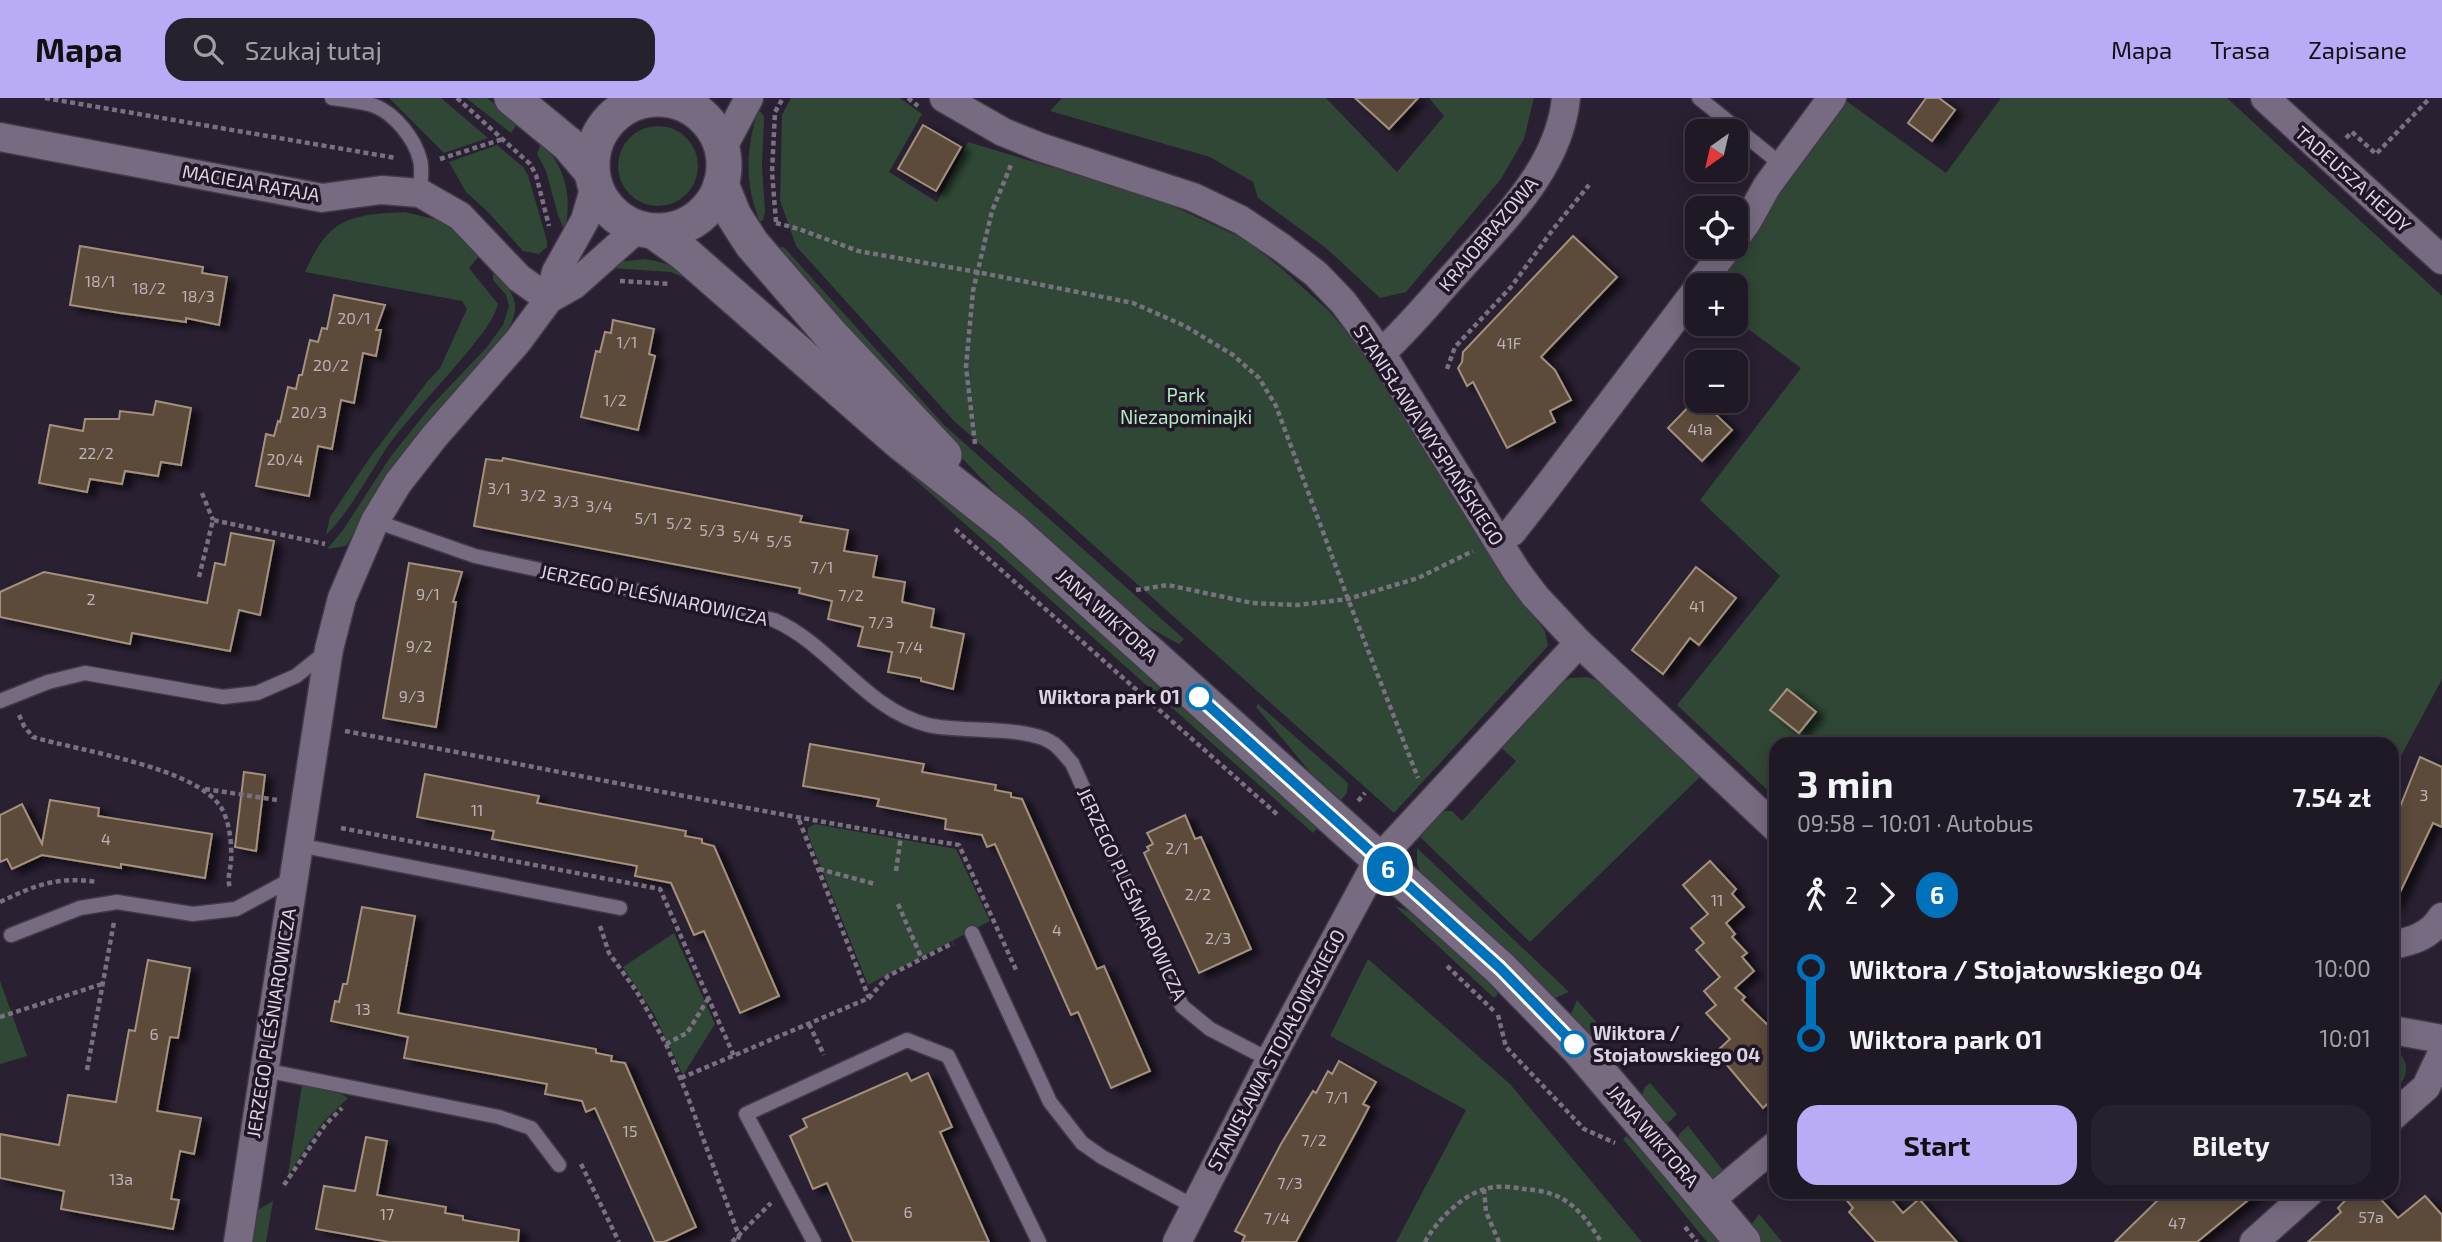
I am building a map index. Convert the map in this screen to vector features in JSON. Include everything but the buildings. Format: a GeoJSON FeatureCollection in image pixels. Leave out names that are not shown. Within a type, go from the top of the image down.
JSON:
{"type":"FeatureCollection","features":[{"type":"Feature","properties":{"kind":"street"},"geometry":{"type":"LineString","coordinates":[[512,98],[568,144],[593,179],[611,212],[624,222],[646,230],[671,230],[696,219],[714,200],[721,184],[724,166],[722,149],[705,118],[675,99],[608,104],[608,121],[598,136],[592,153],[593,179]]}},
{"type":"Feature","properties":{"kind":"street"},"geometry":{"type":"LineString","coordinates":[[722,149],[749,98]]}},
{"type":"Feature","properties":{"kind":"street","name":"KRAJOBRAZOWA"},"geometry":{"type":"LineString","coordinates":[[1381,353],[1525,194],[1548,158],[1566,98]]}},
{"type":"Feature","properties":{"kind":"street"},"geometry":{"type":"LineString","coordinates":[[1748,218],[1782,166],[1832,98]]}},
{"type":"Feature","properties":{"kind":"street","name":"TADEUSZA HEJDY"},"geometry":{"type":"LineString","coordinates":[[2264,98],[2442,260]]}},
{"type":"Feature","properties":{"kind":"street","name":"STANISŁAWA WYSPIAŃSKIEGO"},"geometry":{"type":"LineString","coordinates":[[934,104],[1040,147],[1194,197],[1241,220],[1316,275],[1343,302],[1381,353],[1497,540],[1535,596],[1579,643],[1769,821]]}},
{"type":"Feature","properties":{"kind":"street","name":"MACIEJA RATAJA"},"geometry":{"type":"LineString","coordinates":[[0,137],[322,198],[381,190],[419,193],[460,216],[519,278],[549,299]]}},
{"type":"Feature","properties":{"kind":"street","name":"JERZEGO PLEŚNIAROWICZA"},"geometry":{"type":"LineString","coordinates":[[238,1242],[329,649],[342,598],[375,521],[398,483],[433,437],[518,341],[549,299],[556,272],[585,220],[593,179]]}},
{"type":"Feature","properties":{"kind":"street","name":"JANA WIKTORA"},"geometry":{"type":"LineString","coordinates":[[721,184],[734,216],[752,244],[830,334],[1012,530]]}},
{"type":"Feature","properties":{"kind":"street","name":"JERZEGO PLEŚNIAROWICZA"},"geometry":{"type":"LineString","coordinates":[[549,299],[574,285],[646,230]]}},
{"type":"Feature","properties":{"kind":"street","name":"JANA WIKTORA"},"geometry":{"type":"LineString","coordinates":[[646,230],[684,253],[900,442],[1012,530],[1500,968],[1580,1050],[1743,1242]]}},
{"type":"Feature","properties":{"kind":"street"},"geometry":{"type":"LineString","coordinates":[[1708,273],[1719,259]]}},
{"type":"Feature","properties":{"kind":"street"},"geometry":{"type":"LineString","coordinates":[[1497,540],[1512,532],[1685,303]]}},
{"type":"Feature","properties":{"kind":"street","name":"STANISŁAWA STOJAŁOWSKIEGO"},"geometry":{"type":"LineString","coordinates":[[1177,1242],[1270,1060],[1378,860],[1579,643]]}},
{"type":"Feature","properties":{"kind":"street"},"geometry":{"type":"LineString","coordinates":[[2399,944],[2429,934],[2442,917]]}},
{"type":"Feature","properties":{"kind":"street"},"geometry":{"type":"LineString","coordinates":[[2399,1031],[2442,1039]]}},
{"type":"Feature","properties":{"kind":"street"},"geometry":{"type":"LineString","coordinates":[[2399,1111],[2426,1087],[2442,1053]]}},
{"type":"Feature","properties":{"kind":"street","name":"JANA WIKTORA"},"geometry":{"type":"LineString","coordinates":[[1709,1201],[1769,1151]]}},
{"type":"Feature","properties":{"kind":"street"},"geometry":{"type":"LineString","coordinates":[[2254,1242],[2302,1199]]}},
{"type":"Feature","properties":{"kind":"lane"},"geometry":{"type":"LineString","coordinates":[[332,98],[379,108],[393,118],[411,138],[421,161],[419,193]]}},
{"type":"Feature","properties":{"kind":"lane"},"geometry":{"type":"LineString","coordinates":[[1699,98],[1782,166]]}},
{"type":"Feature","properties":{"kind":"lane","name":"JERZEGO PLEŚNIAROWICZA"},"geometry":{"type":"LineString","coordinates":[[375,521],[475,556],[774,620],[802,635],[869,693],[899,713],[928,725],[1031,734],[1053,743],[1072,764],[1182,1006],[1210,1029],[1270,1060]]}},
{"type":"Feature","properties":{"kind":"lane"},"geometry":{"type":"LineString","coordinates":[[0,701],[48,682],[85,673],[223,697],[257,693],[296,676],[329,649]]}},
{"type":"Feature","properties":{"kind":"lane"},"geometry":{"type":"LineString","coordinates":[[298,845],[620,908]]}},
{"type":"Feature","properties":{"kind":"lane"},"geometry":{"type":"LineString","coordinates":[[12,935],[80,908],[117,902],[193,914],[236,909],[292,879]]}},
{"type":"Feature","properties":{"kind":"lane"},"geometry":{"type":"LineString","coordinates":[[972,933],[1050,1102],[1062,1120],[1082,1143],[1102,1157],[1195,1207]]}},
{"type":"Feature","properties":{"kind":"lane"},"geometry":{"type":"LineString","coordinates":[[814,1242],[746,1114],[907,1040],[948,1056],[1039,1242]]}},
{"type":"Feature","properties":{"kind":"lane"},"geometry":{"type":"LineString","coordinates":[[264,1070],[499,1117],[531,1128],[559,1165]]}},
{"type":"Feature","properties":{"kind":"path"},"geometry":{"type":"LineString","coordinates":[[45,98],[421,161],[444,159],[503,139]]}},
{"type":"Feature","properties":{"kind":"path"},"geometry":{"type":"LineString","coordinates":[[457,98],[525,159],[536,175],[552,233]]}},
{"type":"Feature","properties":{"kind":"path"},"geometry":{"type":"LineString","coordinates":[[783,98],[775,111],[772,172],[776,223],[858,251],[1133,303],[1185,326],[1233,355],[1259,378],[1276,406],[1429,805]]}},
{"type":"Feature","properties":{"kind":"path"},"geometry":{"type":"LineString","coordinates":[[908,98],[934,104]]}},
{"type":"Feature","properties":{"kind":"path"},"geometry":{"type":"LineString","coordinates":[[2341,144],[2352,132],[2376,154],[2430,98]]}},
{"type":"Feature","properties":{"kind":"path"},"geometry":{"type":"LineString","coordinates":[[975,445],[965,367],[977,272],[992,211],[1014,158]]}},
{"type":"Feature","properties":{"kind":"path"},"geometry":{"type":"LineString","coordinates":[[1447,369],[1455,347],[1511,288],[1589,185]]}},
{"type":"Feature","properties":{"kind":"path"},"geometry":{"type":"LineString","coordinates":[[616,281],[665,283],[679,287]]}},
{"type":"Feature","properties":{"kind":"path"},"geometry":{"type":"LineString","coordinates":[[199,577],[214,520],[202,493]]}},
{"type":"Feature","properties":{"kind":"path"},"geometry":{"type":"LineString","coordinates":[[214,520],[325,544]]}},
{"type":"Feature","properties":{"kind":"path"},"geometry":{"type":"LineString","coordinates":[[947,522],[1285,821]]}},
{"type":"Feature","properties":{"kind":"path"},"geometry":{"type":"LineString","coordinates":[[1136,590],[1168,585],[1252,603],[1297,605],[1348,599],[1418,578],[1497,540]]}},
{"type":"Feature","properties":{"kind":"path"},"geometry":{"type":"LineString","coordinates":[[19,715],[33,737],[157,769],[210,794],[222,810],[230,832],[231,861],[227,879],[236,909]]}},
{"type":"Feature","properties":{"kind":"path"},"geometry":{"type":"LineString","coordinates":[[335,729],[574,773],[799,819],[959,845],[1022,984]]}},
{"type":"Feature","properties":{"kind":"path"},"geometry":{"type":"LineString","coordinates":[[200,788],[277,800]]}},
{"type":"Feature","properties":{"kind":"path"},"geometry":{"type":"LineString","coordinates":[[799,819],[869,998]]}},
{"type":"Feature","properties":{"kind":"path"},"geometry":{"type":"LineString","coordinates":[[896,871],[901,836]]}},
{"type":"Feature","properties":{"kind":"path"},"geometry":{"type":"LineString","coordinates":[[819,869],[875,884]]}},
{"type":"Feature","properties":{"kind":"path"},"geometry":{"type":"LineString","coordinates":[[591,902],[609,953],[637,992],[666,1044],[681,1078],[736,1240],[785,1189]]}},
{"type":"Feature","properties":{"kind":"path"},"geometry":{"type":"LineString","coordinates":[[898,904],[922,959]]}},
{"type":"Feature","properties":{"kind":"path"},"geometry":{"type":"LineString","coordinates":[[681,1078],[869,998],[888,976],[995,922]]}},
{"type":"Feature","properties":{"kind":"path"},"geometry":{"type":"LineString","coordinates":[[88,1070],[113,926]]}},
{"type":"Feature","properties":{"kind":"path"},"geometry":{"type":"LineString","coordinates":[[0,1017],[102,984]]}},
{"type":"Feature","properties":{"kind":"path"},"geometry":{"type":"LineString","coordinates":[[666,1044],[687,1033],[708,999]]}},
{"type":"Feature","properties":{"kind":"path"},"geometry":{"type":"LineString","coordinates":[[1498,1015],[1506,1046],[1584,1129],[1616,1143]]}},
{"type":"Feature","properties":{"kind":"path"},"geometry":{"type":"LineString","coordinates":[[810,1024],[819,1043]]}},
{"type":"Feature","properties":{"kind":"path"},"geometry":{"type":"LineString","coordinates":[[284,1185],[324,1125],[360,1090]]}},
{"type":"Feature","properties":{"kind":"path"},"geometry":{"type":"LineString","coordinates":[[559,1165],[579,1162],[619,1242]]}},
{"type":"Feature","properties":{"kind":"path"},"geometry":{"type":"LineString","coordinates":[[1425,1242],[1434,1225],[1460,1202],[1484,1189],[1516,1188],[1560,1197],[1576,1209],[1601,1242]]}},
{"type":"Feature","properties":{"kind":"path"},"geometry":{"type":"LineString","coordinates":[[1484,1189],[1489,1225],[1499,1242]]}},
{"type":"Feature","properties":{"kind":"green space"},"geometry":{"type":"Polygon","coordinates":[[[389,98],[441,98],[488,138],[444,153],[389,98]]]}},
{"type":"Feature","properties":{"kind":"green space"},"geometry":{"type":"Polygon","coordinates":[[[466,98],[487,98],[518,123],[511,133],[466,98]]]}},
{"type":"Feature","properties":{"kind":"green space","name":"Park Niezapominajki"},"geometry":{"type":"Polygon","coordinates":[[[791,98],[900,98],[922,114],[889,172],[937,202],[968,142],[1160,200],[1244,239],[1329,311],[1363,353],[1505,580],[1545,631],[1548,646],[1394,813],[953,420],[796,246],[780,200],[782,115],[791,98]]]}},
{"type":"Feature","properties":{"kind":"green space"},"geometry":{"type":"Polygon","coordinates":[[[1062,98],[1326,98],[1397,172],[1444,116],[1429,98],[1534,98],[1524,139],[1501,179],[1406,292],[1380,298],[1326,248],[1258,198],[1253,182],[1210,157],[1050,111],[1062,98]]]}},
{"type":"Feature","properties":{"kind":"green space"},"geometry":{"type":"Polygon","coordinates":[[[2001,98],[2227,98],[2442,296],[2442,679],[2399,760],[2399,737],[1769,737],[1769,791],[1677,705],[1780,576],[1700,500],[1801,368],[1748,329],[1748,273],[1718,273],[1728,259],[1748,259],[1748,232],[1845,100],[1946,173],[2001,98]]]}},
{"type":"Feature","properties":{"kind":"green space"},"geometry":{"type":"Polygon","coordinates":[[[758,109],[764,116],[762,165],[765,212],[760,222],[751,194],[748,166],[758,109]]]}},
{"type":"Feature","properties":{"kind":"green space"},"geometry":{"type":"Polygon","coordinates":[[[658,126],[673,129],[686,138],[695,151],[698,166],[695,181],[686,194],[673,203],[658,206],[643,203],[630,194],[621,181],[618,166],[621,151],[630,138],[643,129],[658,126]]]}},
{"type":"Feature","properties":{"kind":"green space"},"geometry":{"type":"Polygon","coordinates":[[[541,143],[557,163],[565,184],[568,207],[565,232],[546,171],[537,154],[541,143]]]}},
{"type":"Feature","properties":{"kind":"green space"},"geometry":{"type":"Polygon","coordinates":[[[497,145],[523,167],[528,175],[547,241],[547,247],[539,254],[523,251],[466,192],[449,162],[497,145]]]}},
{"type":"Feature","properties":{"kind":"green space"},"geometry":{"type":"Polygon","coordinates":[[[405,212],[446,222],[479,256],[469,268],[498,304],[482,333],[390,443],[352,503],[326,535],[330,517],[369,459],[440,368],[467,309],[462,301],[305,272],[323,240],[343,223],[369,215],[405,212]]]}},
{"type":"Feature","properties":{"kind":"green space"},"geometry":{"type":"Polygon","coordinates":[[[784,247],[944,425],[1184,639],[1179,644],[1133,616],[1065,559],[988,486],[775,248],[784,247]]]}},
{"type":"Feature","properties":{"kind":"green space"},"geometry":{"type":"Polygon","coordinates":[[[644,259],[669,266],[691,281],[671,272],[611,268],[619,262],[644,259]]]}},
{"type":"Feature","properties":{"kind":"green space"},"geometry":{"type":"Polygon","coordinates":[[[493,270],[514,299],[515,311],[505,334],[484,362],[424,427],[393,470],[346,546],[327,549],[343,530],[391,456],[432,405],[487,347],[503,325],[509,306],[506,295],[493,280],[493,270]]]}},
{"type":"Feature","properties":{"kind":"green space"},"geometry":{"type":"Polygon","coordinates":[[[718,298],[1040,578],[1319,826],[1313,833],[715,302],[718,298]]]}},
{"type":"Feature","properties":{"kind":"green space"},"geometry":{"type":"Polygon","coordinates":[[[1587,677],[1601,682],[1701,776],[1530,942],[1420,837],[1441,811],[1452,811],[1462,821],[1516,761],[1500,747],[1558,685],[1570,678],[1587,677]]]}},
{"type":"Feature","properties":{"kind":"green space"},"geometry":{"type":"Polygon","coordinates":[[[1258,704],[1348,783],[1347,793],[1341,800],[1310,772],[1256,707],[1258,704]]]}},
{"type":"Feature","properties":{"kind":"green space"},"geometry":{"type":"Polygon","coordinates":[[[815,824],[956,849],[990,921],[868,985],[808,835],[808,828],[815,824]]]}},
{"type":"Feature","properties":{"kind":"green space"},"geometry":{"type":"Polygon","coordinates":[[[1417,848],[1569,992],[1553,999],[1421,876],[1417,863],[1417,848]]]}},
{"type":"Feature","properties":{"kind":"green space"},"geometry":{"type":"Polygon","coordinates":[[[1395,906],[1438,931],[1465,956],[1498,994],[1494,998],[1395,906]]]}},
{"type":"Feature","properties":{"kind":"green space"},"geometry":{"type":"Polygon","coordinates":[[[674,933],[715,1024],[683,1075],[654,1014],[623,967],[674,933]]]}},
{"type":"Feature","properties":{"kind":"green space"},"geometry":{"type":"Polygon","coordinates":[[[1368,959],[1510,1084],[1642,1242],[1396,1242],[1466,1110],[1330,1036],[1368,959]]]}},
{"type":"Feature","properties":{"kind":"green space"},"geometry":{"type":"Polygon","coordinates":[[[0,981],[27,1056],[0,1064],[0,981]]]}},
{"type":"Feature","properties":{"kind":"green space"},"geometry":{"type":"Polygon","coordinates":[[[1577,1000],[1605,1032],[1591,1039],[1570,1016],[1577,1000]]]}},
{"type":"Feature","properties":{"kind":"green space"},"geometry":{"type":"Polygon","coordinates":[[[2399,1053],[2406,1065],[2399,1086],[2399,1053]]]}},
{"type":"Feature","properties":{"kind":"green space"},"geometry":{"type":"Polygon","coordinates":[[[1650,1083],[1677,1114],[1668,1123],[1641,1097],[1650,1083]]]}},
{"type":"Feature","properties":{"kind":"green space"},"geometry":{"type":"Polygon","coordinates":[[[302,1085],[348,1098],[323,1122],[288,1175],[302,1085]]]}},
{"type":"Feature","properties":{"kind":"green space"},"geometry":{"type":"Polygon","coordinates":[[[1688,1126],[1726,1174],[1715,1181],[1711,1180],[1679,1141],[1679,1134],[1688,1126]]]}},
{"type":"Feature","properties":{"kind":"green space"},"geometry":{"type":"Polygon","coordinates":[[[1626,1136],[1653,1159],[1723,1242],[1707,1242],[1623,1139],[1626,1136]]]}},
{"type":"Feature","properties":{"kind":"green space"},"geometry":{"type":"Polygon","coordinates":[[[273,1201],[266,1242],[250,1242],[256,1211],[273,1201]]]}},
{"type":"Feature","properties":{"kind":"green space"},"geometry":{"type":"Polygon","coordinates":[[[1759,1214],[1782,1242],[1762,1242],[1750,1227],[1759,1214]]]}},
{"type":"Feature","properties":{"kind":"bus line","name":"6"},"geometry":{"type":"LineString","coordinates":[[1199,697],[1500,968],[1574,1044]]}},
{"type":"Feature","properties":{"kind":"place","name":"Wiktora park 01"},"geometry":{"type":"Point","coordinates":[1199,697]}},
{"type":"Feature","properties":{"kind":"place","name":"Wiktora / Stojałowskiego 04"},"geometry":{"type":"Point","coordinates":[1574,1044]}}]}
